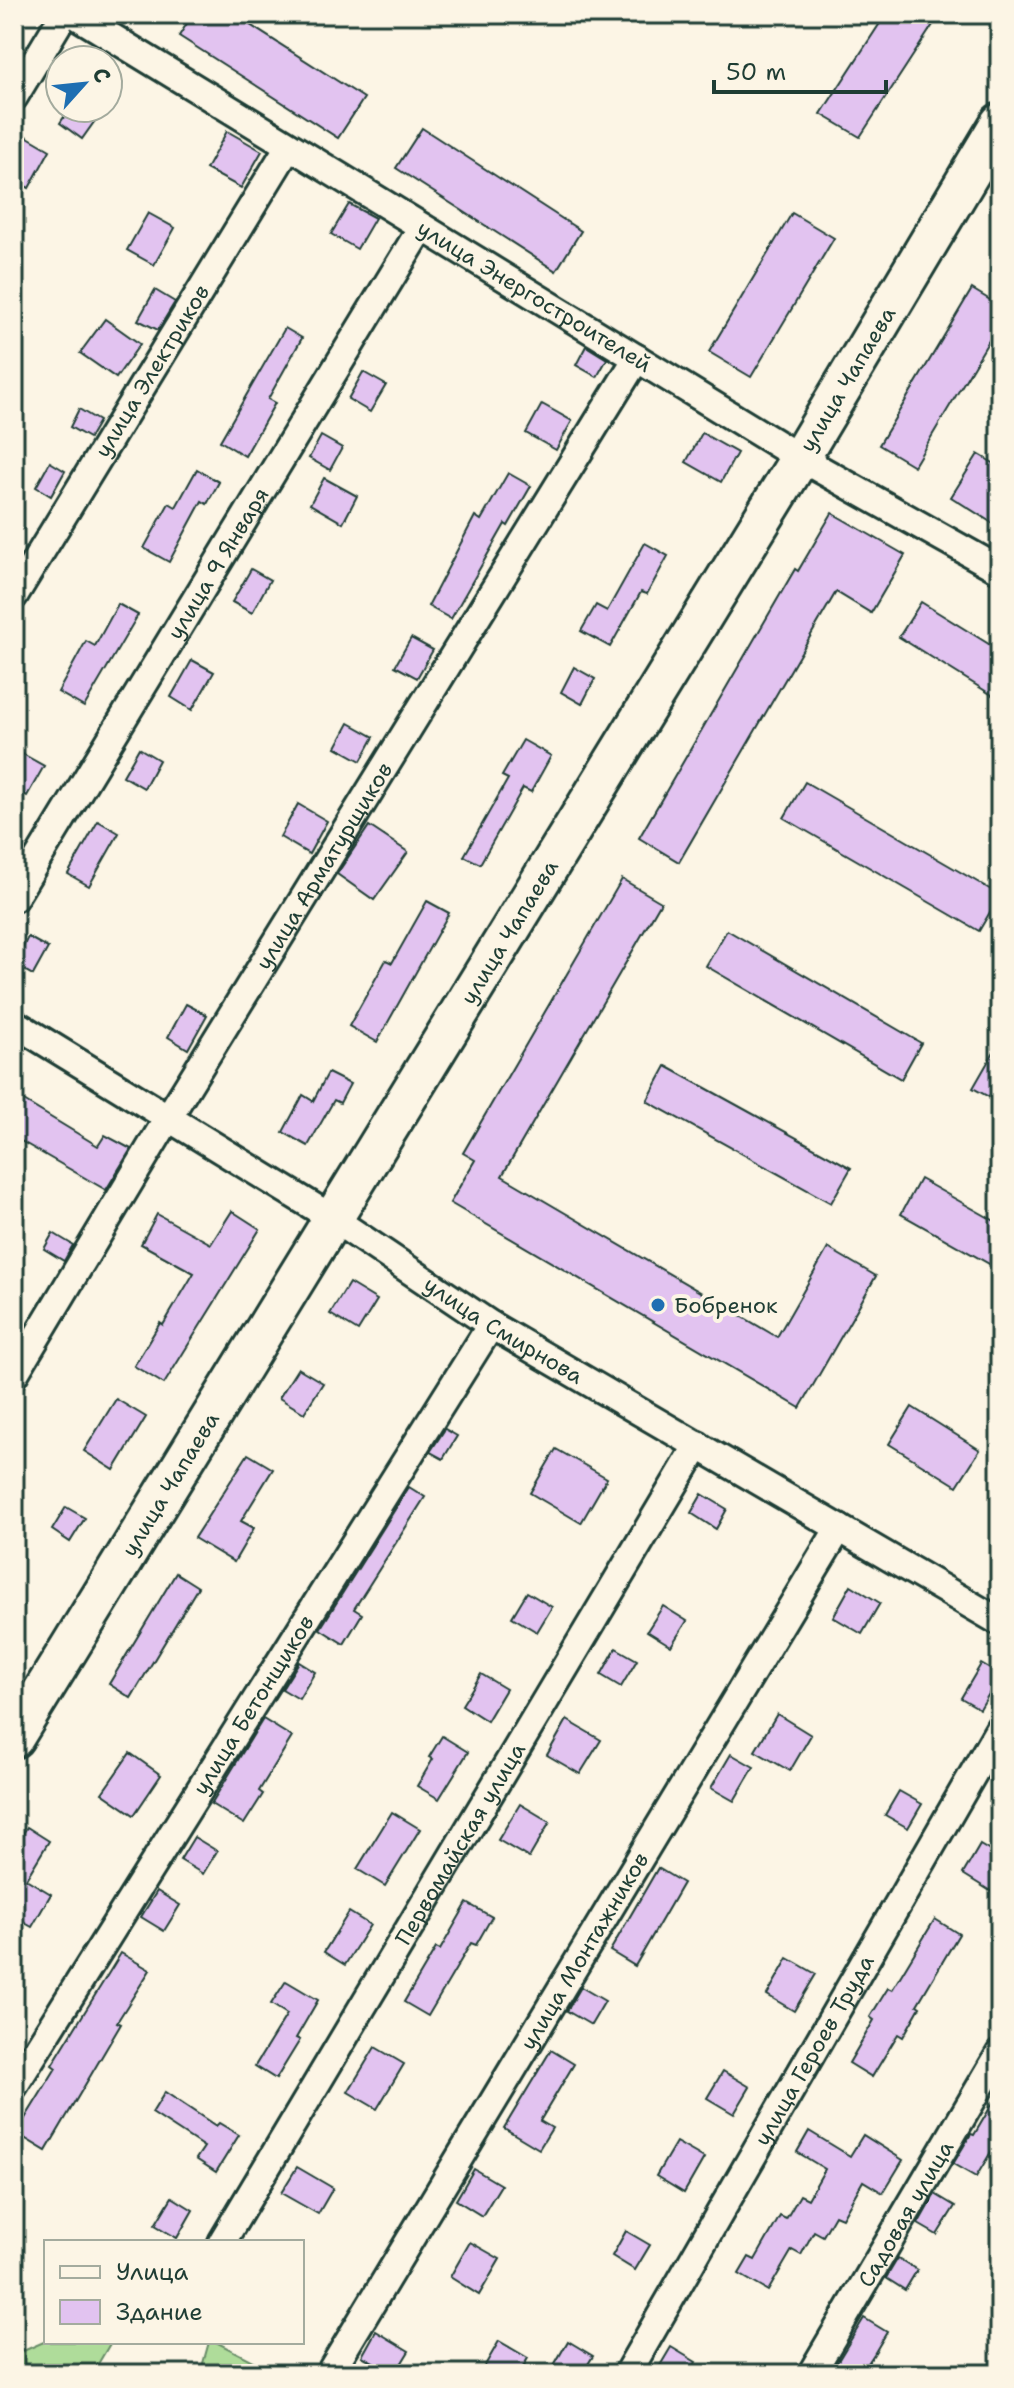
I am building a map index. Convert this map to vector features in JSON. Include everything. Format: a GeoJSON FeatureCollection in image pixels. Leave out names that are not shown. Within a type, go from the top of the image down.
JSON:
{"type":"FeatureCollection","features":[{"type":"Feature","properties":{"kind":"street"},"geometry":{"type":"LineString","coordinates":[[14,97],[64,14]]}},
{"type":"Feature","properties":{"kind":"street","name":"улица Энергостроителей"},"geometry":{"type":"LineString","coordinates":[[74,14],[800,458],[1000,570]]}},
{"type":"Feature","properties":{"kind":"street","name":"улица Чапаева"},"geometry":{"type":"LineString","coordinates":[[14,1738],[800,458],[1000,123]]}},
{"type":"Feature","properties":{"kind":"street","name":"улица Электриков"},"geometry":{"type":"LineString","coordinates":[[14,596],[289,146]]}},
{"type":"Feature","properties":{"kind":"street","name":"улица 9 Января"},"geometry":{"type":"LineString","coordinates":[[14,898],[422,227]]}},
{"type":"Feature","properties":{"kind":"street","name":"улица Арматурщиков"},"geometry":{"type":"LineString","coordinates":[[14,1375],[168,1118],[637,358]]}},
{"type":"Feature","properties":{"kind":"street","name":"улица Смирнова"},"geometry":{"type":"LineString","coordinates":[[14,1023],[332,1218],[491,1325],[1000,1622]]}},
{"type":"Feature","properties":{"kind":"street","name":"улица Бетонщиков"},"geometry":{"type":"LineString","coordinates":[[14,2086],[491,1325]]}},
{"type":"Feature","properties":{"kind":"street","name":"Первомайская улица"},"geometry":{"type":"LineString","coordinates":[[223,2240],[698,1445]]}},
{"type":"Feature","properties":{"kind":"street","name":"улица Монтажников"},"geometry":{"type":"LineString","coordinates":[[329,2374],[839,1528]]}},
{"type":"Feature","properties":{"kind":"street","name":"улица Героев Труда"},"geometry":{"type":"LineString","coordinates":[[627,2374],[1000,1727]]}},
{"type":"Feature","properties":{"kind":"street","name":"Садовая улица"},"geometry":{"type":"LineString","coordinates":[[811,2374],[1000,2053]]}},
{"type":"Feature","properties":{"kind":"green space"},"geometry":{"type":"Polygon","coordinates":[[[44,2342],[110,2344],[92,2374],[14,2374],[14,2355],[44,2342]]]}},
{"type":"Feature","properties":{"kind":"green space"},"geometry":{"type":"Polygon","coordinates":[[[208,2344],[220,2344],[278,2374],[200,2374],[208,2344]]]}},
{"type":"Feature","properties":{"kind":"building"},"geometry":{"type":"Polygon","coordinates":[[[193,14],[233,14],[364,98],[338,138],[179,36],[193,14]]]}},
{"type":"Feature","properties":{"kind":"building"},"geometry":{"type":"Polygon","coordinates":[[[886,14],[940,14],[860,137],[821,114],[886,14]]]}},
{"type":"Feature","properties":{"kind":"building"},"geometry":{"type":"Polygon","coordinates":[[[61,124],[93,124],[82,139],[61,124]]]}},
{"type":"Feature","properties":{"kind":"building"},"geometry":{"type":"Polygon","coordinates":[[[422,128],[581,231],[556,271],[396,168],[422,128]]]}},
{"type":"Feature","properties":{"kind":"building"},"geometry":{"type":"Polygon","coordinates":[[[227,131],[262,151],[241,188],[206,169],[227,131]]]}},
{"type":"Feature","properties":{"kind":"building"},"geometry":{"type":"Polygon","coordinates":[[[26,136],[50,150],[29,188],[14,179],[14,157],[26,136]]]}},
{"type":"Feature","properties":{"kind":"building"},"geometry":{"type":"Polygon","coordinates":[[[349,204],[375,218],[357,249],[331,234],[349,204]]]}},
{"type":"Feature","properties":{"kind":"building"},"geometry":{"type":"Polygon","coordinates":[[[148,213],[175,228],[154,265],[127,250],[148,213]]]}},
{"type":"Feature","properties":{"kind":"building"},"geometry":{"type":"Polygon","coordinates":[[[792,213],[834,238],[751,377],[709,352],[792,213]]]}},
{"type":"Feature","properties":{"kind":"building"},"geometry":{"type":"Polygon","coordinates":[[[972,289],[1000,306],[1000,322],[914,466],[879,445],[972,289]]]}},
{"type":"Feature","properties":{"kind":"building"},"geometry":{"type":"Polygon","coordinates":[[[155,290],[175,302],[158,330],[138,320],[155,290]]]}},
{"type":"Feature","properties":{"kind":"building"},"geometry":{"type":"Polygon","coordinates":[[[105,319],[140,344],[116,378],[80,353],[105,319]]]}},
{"type":"Feature","properties":{"kind":"building"},"geometry":{"type":"Polygon","coordinates":[[[285,328],[302,338],[268,399],[275,403],[245,456],[220,441],[285,328]]]}},
{"type":"Feature","properties":{"kind":"building"},"geometry":{"type":"Polygon","coordinates":[[[586,346],[607,359],[597,377],[576,365],[586,346]]]}},
{"type":"Feature","properties":{"kind":"building"},"geometry":{"type":"Polygon","coordinates":[[[363,372],[386,385],[370,412],[348,399],[363,372]]]}},
{"type":"Feature","properties":{"kind":"building"},"geometry":{"type":"Polygon","coordinates":[[[542,404],[572,421],[556,450],[526,433],[542,404]]]}},
{"type":"Feature","properties":{"kind":"building"},"geometry":{"type":"Polygon","coordinates":[[[79,409],[99,421],[89,438],[70,427],[79,409]]]}},
{"type":"Feature","properties":{"kind":"building"},"geometry":{"type":"Polygon","coordinates":[[[702,433],[737,453],[721,482],[686,462],[702,433]]]}},
{"type":"Feature","properties":{"kind":"building"},"geometry":{"type":"Polygon","coordinates":[[[321,436],[342,448],[330,470],[309,458],[321,436]]]}},
{"type":"Feature","properties":{"kind":"building"},"geometry":{"type":"Polygon","coordinates":[[[978,454],[1000,467],[1000,528],[951,497],[978,454]]]}},
{"type":"Feature","properties":{"kind":"building"},"geometry":{"type":"Polygon","coordinates":[[[50,462],[65,471],[51,496],[36,487],[50,462]]]}},
{"type":"Feature","properties":{"kind":"building"},"geometry":{"type":"Polygon","coordinates":[[[197,469],[219,482],[207,504],[202,501],[169,562],[144,548],[169,503],[176,507],[197,469]]]}},
{"type":"Feature","properties":{"kind":"building"},"geometry":{"type":"Polygon","coordinates":[[[508,473],[531,486],[508,526],[505,524],[451,619],[428,606],[475,516],[481,520],[508,473]]]}},
{"type":"Feature","properties":{"kind":"building"},"geometry":{"type":"Polygon","coordinates":[[[324,478],[357,496],[343,523],[310,504],[324,478]]]}},
{"type":"Feature","properties":{"kind":"building"},"geometry":{"type":"Polygon","coordinates":[[[832,513],[905,555],[871,613],[836,592],[679,862],[639,838],[795,569],[798,571],[832,513]]]}},
{"type":"Feature","properties":{"kind":"building"},"geometry":{"type":"Polygon","coordinates":[[[645,543],[668,556],[647,594],[641,592],[610,647],[581,631],[596,605],[607,611],[645,543]]]}},
{"type":"Feature","properties":{"kind":"building"},"geometry":{"type":"Polygon","coordinates":[[[251,569],[270,580],[252,613],[232,602],[251,569]]]}},
{"type":"Feature","properties":{"kind":"building"},"geometry":{"type":"Polygon","coordinates":[[[921,602],[1000,651],[1000,700],[899,637],[921,602]]]}},
{"type":"Feature","properties":{"kind":"building"},"geometry":{"type":"Polygon","coordinates":[[[118,604],[138,615],[84,707],[58,692],[86,641],[95,646],[118,604]]]}},
{"type":"Feature","properties":{"kind":"building"},"geometry":{"type":"Polygon","coordinates":[[[411,638],[433,650],[417,678],[395,666],[411,638]]]}},
{"type":"Feature","properties":{"kind":"building"},"geometry":{"type":"Polygon","coordinates":[[[192,660],[214,672],[192,710],[171,697],[192,660]]]}},
{"type":"Feature","properties":{"kind":"building"},"geometry":{"type":"Polygon","coordinates":[[[574,667],[595,679],[582,704],[561,692],[574,667]]]}},
{"type":"Feature","properties":{"kind":"building"},"geometry":{"type":"Polygon","coordinates":[[[349,723],[374,737],[361,761],[336,747],[349,723]]]}},
{"type":"Feature","properties":{"kind":"building"},"geometry":{"type":"Polygon","coordinates":[[[523,740],[551,756],[531,792],[523,788],[480,864],[464,856],[508,779],[502,776],[523,740]]]}},
{"type":"Feature","properties":{"kind":"building"},"geometry":{"type":"Polygon","coordinates":[[[139,748],[159,760],[144,788],[123,776],[139,748]]]}},
{"type":"Feature","properties":{"kind":"building"},"geometry":{"type":"Polygon","coordinates":[[[21,753],[44,766],[27,796],[14,789],[14,766],[21,753]]]}},
{"type":"Feature","properties":{"kind":"building"},"geometry":{"type":"Polygon","coordinates":[[[805,782],[1000,895],[979,931],[784,818],[805,782]]]}},
{"type":"Feature","properties":{"kind":"building"},"geometry":{"type":"Polygon","coordinates":[[[298,804],[327,821],[309,854],[280,837],[298,804]]]}},
{"type":"Feature","properties":{"kind":"building"},"geometry":{"type":"Polygon","coordinates":[[[98,821],[119,833],[89,886],[68,874],[98,821]]]}},
{"type":"Feature","properties":{"kind":"building"},"geometry":{"type":"Polygon","coordinates":[[[369,826],[408,852],[374,900],[337,874],[369,826]]]}},
{"type":"Feature","properties":{"kind":"building"},"geometry":{"type":"Polygon","coordinates":[[[622,879],[661,902],[502,1176],[777,1337],[828,1248],[876,1276],[800,1408],[450,1203],[475,1160],[463,1153],[622,879]]]}},
{"type":"Feature","properties":{"kind":"building"},"geometry":{"type":"Polygon","coordinates":[[[427,901],[449,913],[377,1042],[349,1026],[386,960],[392,963],[427,901]]]}},
{"type":"Feature","properties":{"kind":"building"},"geometry":{"type":"Polygon","coordinates":[[[727,930],[921,1043],[901,1079],[706,966],[727,930]]]}},
{"type":"Feature","properties":{"kind":"building"},"geometry":{"type":"Polygon","coordinates":[[[28,937],[48,948],[33,975],[14,964],[28,937]]]}},
{"type":"Feature","properties":{"kind":"building"},"geometry":{"type":"Polygon","coordinates":[[[186,1004],[207,1015],[188,1049],[168,1037],[186,1004]]]}},
{"type":"Feature","properties":{"kind":"building"},"geometry":{"type":"Polygon","coordinates":[[[1000,1041],[1000,1103],[973,1088],[1000,1041]]]}},
{"type":"Feature","properties":{"kind":"building"},"geometry":{"type":"Polygon","coordinates":[[[666,1066],[851,1168],[831,1203],[647,1101],[666,1066]]]}},
{"type":"Feature","properties":{"kind":"building"},"geometry":{"type":"Polygon","coordinates":[[[328,1073],[350,1084],[340,1103],[334,1100],[308,1146],[283,1132],[303,1095],[313,1101],[328,1073]]]}},
{"type":"Feature","properties":{"kind":"building"},"geometry":{"type":"Polygon","coordinates":[[[14,1095],[98,1146],[105,1135],[131,1149],[106,1190],[14,1137],[14,1095]]]}},
{"type":"Feature","properties":{"kind":"building"},"geometry":{"type":"Polygon","coordinates":[[[920,1179],[1000,1224],[1000,1270],[901,1214],[920,1179]]]}},
{"type":"Feature","properties":{"kind":"building"},"geometry":{"type":"Polygon","coordinates":[[[232,1211],[260,1229],[164,1384],[134,1366],[194,1273],[141,1244],[157,1214],[211,1244],[232,1211]]]}},
{"type":"Feature","properties":{"kind":"building"},"geometry":{"type":"Polygon","coordinates":[[[53,1233],[73,1245],[64,1261],[44,1249],[53,1233]]]}},
{"type":"Feature","properties":{"kind":"building"},"geometry":{"type":"Polygon","coordinates":[[[349,1283],[377,1300],[358,1331],[330,1314],[349,1283]]]}},
{"type":"Feature","properties":{"kind":"building"},"geometry":{"type":"Polygon","coordinates":[[[298,1368],[323,1383],[304,1413],[279,1398],[298,1368]]]}},
{"type":"Feature","properties":{"kind":"building"},"geometry":{"type":"Polygon","coordinates":[[[116,1399],[146,1417],[114,1470],[84,1451],[116,1399]]]}},
{"type":"Feature","properties":{"kind":"building"},"geometry":{"type":"Polygon","coordinates":[[[912,1407],[980,1450],[957,1486],[889,1444],[912,1407]]]}},
{"type":"Feature","properties":{"kind":"building"},"geometry":{"type":"Polygon","coordinates":[[[445,1429],[457,1436],[443,1459],[430,1452],[445,1429]]]}},
{"type":"Feature","properties":{"kind":"building"},"geometry":{"type":"Polygon","coordinates":[[[556,1449],[607,1478],[581,1523],[530,1493],[556,1449]]]}},
{"type":"Feature","properties":{"kind":"building"},"geometry":{"type":"Polygon","coordinates":[[[248,1454],[273,1469],[241,1521],[254,1528],[234,1562],[194,1538],[248,1454]]]}},
{"type":"Feature","properties":{"kind":"building"},"geometry":{"type":"Polygon","coordinates":[[[409,1487],[425,1497],[354,1609],[362,1614],[344,1644],[320,1629],[409,1487]]]}},
{"type":"Feature","properties":{"kind":"building"},"geometry":{"type":"Polygon","coordinates":[[[702,1494],[727,1509],[716,1529],[691,1513],[702,1494]]]}},
{"type":"Feature","properties":{"kind":"building"},"geometry":{"type":"Polygon","coordinates":[[[66,1507],[85,1518],[70,1542],[52,1530],[66,1507]]]}},
{"type":"Feature","properties":{"kind":"building"},"geometry":{"type":"Polygon","coordinates":[[[176,1573],[198,1587],[131,1698],[109,1684],[176,1573]]]}},
{"type":"Feature","properties":{"kind":"building"},"geometry":{"type":"Polygon","coordinates":[[[851,1585],[880,1603],[862,1634],[833,1617],[851,1585]]]}},
{"type":"Feature","properties":{"kind":"building"},"geometry":{"type":"Polygon","coordinates":[[[527,1592],[552,1607],[537,1632],[512,1617],[527,1592]]]}},
{"type":"Feature","properties":{"kind":"building"},"geometry":{"type":"Polygon","coordinates":[[[663,1606],[687,1621],[671,1646],[647,1631],[663,1606]]]}},
{"type":"Feature","properties":{"kind":"building"},"geometry":{"type":"Polygon","coordinates":[[[616,1648],[637,1660],[621,1687],[601,1675],[616,1648]]]}},
{"type":"Feature","properties":{"kind":"building"},"geometry":{"type":"Polygon","coordinates":[[[299,1662],[315,1672],[299,1699],[282,1689],[299,1662]]]}},
{"type":"Feature","properties":{"kind":"building"},"geometry":{"type":"Polygon","coordinates":[[[981,1664],[1000,1675],[980,1709],[961,1698],[981,1664]]]}},
{"type":"Feature","properties":{"kind":"building"},"geometry":{"type":"Polygon","coordinates":[[[481,1674],[506,1689],[487,1721],[462,1705],[481,1674]]]}},
{"type":"Feature","properties":{"kind":"building"},"geometry":{"type":"Polygon","coordinates":[[[777,1714],[811,1735],[790,1771],[755,1751],[777,1714]]]}},
{"type":"Feature","properties":{"kind":"building"},"geometry":{"type":"Polygon","coordinates":[[[263,1719],[292,1737],[259,1791],[263,1794],[244,1824],[211,1804],[263,1719]]]}},
{"type":"Feature","properties":{"kind":"building"},"geometry":{"type":"Polygon","coordinates":[[[567,1720],[601,1740],[580,1774],[547,1755],[567,1720]]]}},
{"type":"Feature","properties":{"kind":"building"},"geometry":{"type":"Polygon","coordinates":[[[442,1736],[468,1752],[439,1799],[417,1786],[442,1736]]]}},
{"type":"Feature","properties":{"kind":"building"},"geometry":{"type":"Polygon","coordinates":[[[130,1753],[161,1775],[134,1815],[102,1793],[130,1753]]]}},
{"type":"Feature","properties":{"kind":"building"},"geometry":{"type":"Polygon","coordinates":[[[731,1754],[754,1767],[734,1801],[711,1788],[731,1754]]]}},
{"type":"Feature","properties":{"kind":"building"},"geometry":{"type":"Polygon","coordinates":[[[899,1791],[922,1804],[908,1828],[885,1815],[899,1791]]]}},
{"type":"Feature","properties":{"kind":"building"},"geometry":{"type":"Polygon","coordinates":[[[520,1804],[550,1822],[529,1858],[498,1840],[520,1804]]]}},
{"type":"Feature","properties":{"kind":"building"},"geometry":{"type":"Polygon","coordinates":[[[392,1812],[420,1829],[385,1886],[357,1869],[392,1812]]]}},
{"type":"Feature","properties":{"kind":"building"},"geometry":{"type":"Polygon","coordinates":[[[27,1827],[49,1841],[26,1879],[51,1894],[32,1927],[14,1917],[14,1848],[27,1827]]]}},
{"type":"Feature","properties":{"kind":"building"},"geometry":{"type":"Polygon","coordinates":[[[194,1837],[217,1851],[203,1874],[180,1860],[194,1837]]]}},
{"type":"Feature","properties":{"kind":"building"},"geometry":{"type":"Polygon","coordinates":[[[980,1845],[1000,1857],[1000,1897],[963,1874],[980,1845]]]}},
{"type":"Feature","properties":{"kind":"building"},"geometry":{"type":"Polygon","coordinates":[[[658,1868],[683,1883],[635,1966],[610,1951],[658,1868]]]}},
{"type":"Feature","properties":{"kind":"building"},"geometry":{"type":"Polygon","coordinates":[[[157,1891],[180,1905],[164,1931],[141,1917],[157,1891]]]}},
{"type":"Feature","properties":{"kind":"building"},"geometry":{"type":"Polygon","coordinates":[[[467,1903],[492,1917],[476,1945],[471,1943],[428,2016],[404,2002],[436,1948],[440,1950],[467,1903]]]}},
{"type":"Feature","properties":{"kind":"building"},"geometry":{"type":"Polygon","coordinates":[[[349,1912],[370,1925],[345,1965],[324,1952],[349,1912]]]}},
{"type":"Feature","properties":{"kind":"building"},"geometry":{"type":"Polygon","coordinates":[[[935,1919],[959,1934],[917,2005],[920,2007],[903,2037],[898,2034],[872,2077],[849,2063],[874,2020],[870,2017],[888,1988],[892,1990],[935,1919]]]}},
{"type":"Feature","properties":{"kind":"building"},"geometry":{"type":"Polygon","coordinates":[[[121,1953],[150,1970],[117,2022],[121,2024],[46,2151],[16,2133],[56,2068],[52,2065],[121,1953]]]}},
{"type":"Feature","properties":{"kind":"building"},"geometry":{"type":"Polygon","coordinates":[[[788,1958],[816,1974],[794,2011],[767,1995],[788,1958]]]}},
{"type":"Feature","properties":{"kind":"building"},"geometry":{"type":"Polygon","coordinates":[[[286,1981],[318,2000],[296,2038],[300,2040],[276,2079],[255,2066],[287,2014],[271,2004],[286,1981]]]}},
{"type":"Feature","properties":{"kind":"building"},"geometry":{"type":"Polygon","coordinates":[[[581,1987],[605,2001],[591,2025],[567,2011],[581,1987]]]}},
{"type":"Feature","properties":{"kind":"building"},"geometry":{"type":"Polygon","coordinates":[[[375,2047],[404,2064],[377,2109],[348,2092],[375,2047]]]}},
{"type":"Feature","properties":{"kind":"building"},"geometry":{"type":"Polygon","coordinates":[[[551,2050],[574,2064],[540,2121],[552,2128],[539,2149],[504,2128],[551,2050]]]}},
{"type":"Feature","properties":{"kind":"building"},"geometry":{"type":"Polygon","coordinates":[[[723,2071],[750,2087],[734,2114],[707,2098],[723,2071]]]}},
{"type":"Feature","properties":{"kind":"building"},"geometry":{"type":"Polygon","coordinates":[[[1000,2091],[1000,2137],[976,2177],[953,2164],[1000,2091]]]}},
{"type":"Feature","properties":{"kind":"building"},"geometry":{"type":"Polygon","coordinates":[[[165,2092],[216,2126],[219,2123],[239,2135],[216,2172],[196,2159],[204,2147],[152,2113],[165,2092]]]}},
{"type":"Feature","properties":{"kind":"building"},"geometry":{"type":"Polygon","coordinates":[[[809,2131],[850,2156],[863,2135],[903,2160],[883,2193],[863,2181],[842,2218],[835,2215],[823,2236],[814,2231],[801,2255],[792,2250],[768,2291],[739,2274],[749,2257],[755,2260],[780,2216],[786,2219],[800,2195],[808,2199],[825,2169],[797,2152],[809,2131]]]}},
{"type":"Feature","properties":{"kind":"building"},"geometry":{"type":"Polygon","coordinates":[[[676,2142],[704,2158],[684,2193],[656,2176],[676,2142]]]}},
{"type":"Feature","properties":{"kind":"building"},"geometry":{"type":"Polygon","coordinates":[[[297,2167],[333,2188],[318,2214],[281,2193],[297,2167]]]}},
{"type":"Feature","properties":{"kind":"building"},"geometry":{"type":"Polygon","coordinates":[[[474,2169],[501,2185],[482,2216],[456,2200],[474,2169]]]}},
{"type":"Feature","properties":{"kind":"building"},"geometry":{"type":"Polygon","coordinates":[[[935,2194],[955,2206],[937,2235],[918,2224],[935,2194]]]}},
{"type":"Feature","properties":{"kind":"building"},"geometry":{"type":"Polygon","coordinates":[[[172,2197],[193,2210],[177,2238],[155,2225],[172,2197]]]}},
{"type":"Feature","properties":{"kind":"building"},"geometry":{"type":"Polygon","coordinates":[[[626,2231],[650,2245],[635,2270],[612,2256],[626,2231]]]}},
{"type":"Feature","properties":{"kind":"building"},"geometry":{"type":"Polygon","coordinates":[[[470,2242],[500,2259],[479,2295],[450,2277],[470,2242]]]}},
{"type":"Feature","properties":{"kind":"building"},"geometry":{"type":"Polygon","coordinates":[[[898,2258],[917,2270],[905,2290],[886,2278],[898,2258]]]}},
{"type":"Feature","properties":{"kind":"building"},"geometry":{"type":"Polygon","coordinates":[[[864,2318],[887,2332],[874,2354],[861,2374],[830,2374],[864,2318]]]}},
{"type":"Feature","properties":{"kind":"building"},"geometry":{"type":"Polygon","coordinates":[[[376,2331],[409,2351],[395,2374],[362,2356],[376,2331]]]}},
{"type":"Feature","properties":{"kind":"building"},"geometry":{"type":"Polygon","coordinates":[[[499,2341],[528,2358],[519,2374],[480,2374],[499,2341]]]}},
{"type":"Feature","properties":{"kind":"building"},"geometry":{"type":"Polygon","coordinates":[[[568,2341],[593,2356],[582,2374],[565,2374],[553,2367],[568,2341]]]}},
{"type":"Feature","properties":{"kind":"building"},"geometry":{"type":"Polygon","coordinates":[[[671,2347],[696,2362],[689,2374],[655,2374],[671,2347]]]}},
{"type":"Feature","properties":{"kind":"place","name":"Бобренок"},"geometry":{"type":"Point","coordinates":[658,1305]}}]}
